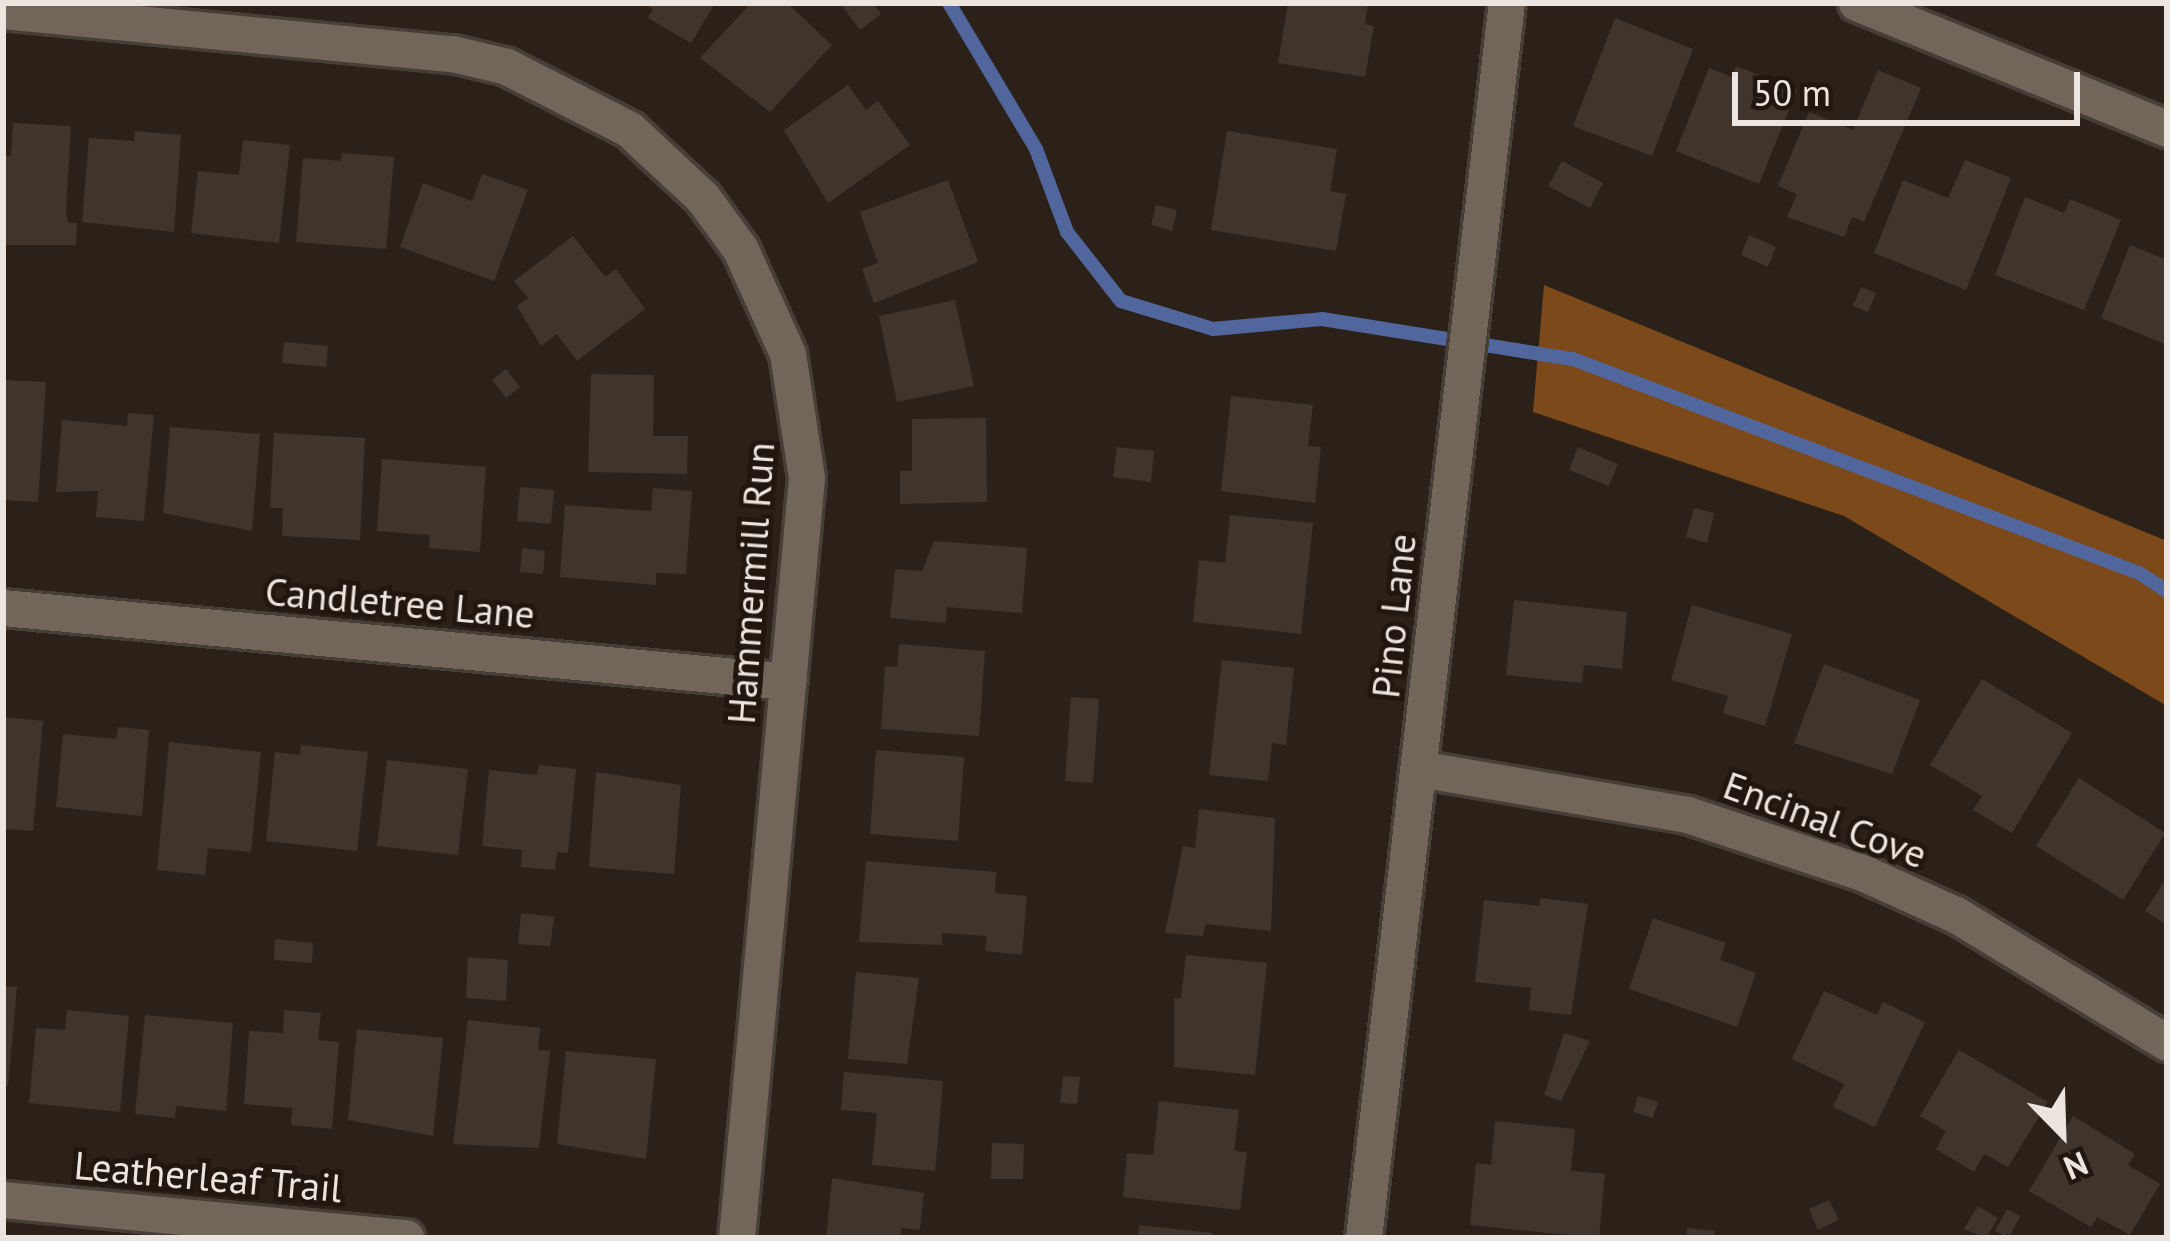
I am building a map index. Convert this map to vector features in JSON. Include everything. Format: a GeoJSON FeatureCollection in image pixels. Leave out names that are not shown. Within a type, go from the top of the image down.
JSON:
{"type":"FeatureCollection","features":[{"type":"Feature","properties":{"kind":"street","name":"Pino Lane"},"geometry":{"type":"LineString","coordinates":[[1364,1238],[1507,3]]}},
{"type":"Feature","properties":{"kind":"street"},"geometry":{"type":"LineString","coordinates":[[1857,3],[2167,129]]}},
{"type":"Feature","properties":{"kind":"street","name":"Hammermill Run"},"geometry":{"type":"LineString","coordinates":[[3,11],[453,54],[572,94],[672,165],[741,250],[788,354],[807,478],[736,1238]]}},
{"type":"Feature","properties":{"kind":"street","name":"Candletree Lane"},"geometry":{"type":"LineString","coordinates":[[3,608],[789,682]]}},
{"type":"Feature","properties":{"kind":"street","name":"Encinal Cove"},"geometry":{"type":"LineString","coordinates":[[1419,770],[1688,815],[1865,874],[1956,915],[2167,1043]]}},
{"type":"Feature","properties":{"kind":"street","name":"Leatherleaf Trail"},"geometry":{"type":"LineString","coordinates":[[3,1200],[171,1226],[406,1238]]}},
{"type":"Feature","properties":{"kind":"shaded area"},"geometry":{"type":"Polygon","coordinates":[[[1544,285],[2167,541],[2167,706],[1844,516],[1533,412],[1544,285]]]}},
{"type":"Feature","properties":{"kind":"building"},"geometry":{"type":"Polygon","coordinates":[[[644,3],[715,3],[691,43],[648,18],[653,9],[644,3]]]}},
{"type":"Feature","properties":{"kind":"building"},"geometry":{"type":"Polygon","coordinates":[[[751,3],[787,3],[832,45],[770,112],[700,58],[751,3]]]}},
{"type":"Feature","properties":{"kind":"building"},"geometry":{"type":"Polygon","coordinates":[[[840,3],[873,3],[881,14],[860,30],[840,3]]]}},
{"type":"Feature","properties":{"kind":"building"},"geometry":{"type":"Polygon","coordinates":[[[1288,3],[1368,3],[1365,24],[1374,26],[1365,77],[1278,63],[1288,3]]]}},
{"type":"Feature","properties":{"kind":"building"},"geometry":{"type":"Polygon","coordinates":[[[1615,18],[1693,49],[1652,156],[1573,126],[1615,18]]]}},
{"type":"Feature","properties":{"kind":"building"},"geometry":{"type":"Polygon","coordinates":[[[1736,66],[1797,90],[1759,184],[1676,151],[1709,68],[1732,77],[1736,66]]]}},
{"type":"Feature","properties":{"kind":"building"},"geometry":{"type":"Polygon","coordinates":[[[1878,70],[1921,88],[1864,222],[1852,217],[1844,237],[1787,217],[1797,194],[1778,186],[1809,112],[1853,130],[1878,70]]]}},
{"type":"Feature","properties":{"kind":"building"},"geometry":{"type":"Polygon","coordinates":[[[848,85],[866,110],[878,101],[910,145],[828,203],[784,130],[848,85]]]}},
{"type":"Feature","properties":{"kind":"building"},"geometry":{"type":"Polygon","coordinates":[[[13,123],[71,126],[66,210],[68,223],[77,223],[76,245],[3,245],[3,155],[11,156],[13,123]]]}},
{"type":"Feature","properties":{"kind":"building"},"geometry":{"type":"Polygon","coordinates":[[[135,131],[181,135],[174,232],[82,222],[89,138],[134,141],[135,131]]]}},
{"type":"Feature","properties":{"kind":"building"},"geometry":{"type":"Polygon","coordinates":[[[1227,131],[1337,149],[1330,191],[1346,194],[1336,251],[1211,230],[1227,131]]]}},
{"type":"Feature","properties":{"kind":"building"},"geometry":{"type":"Polygon","coordinates":[[[243,140],[290,145],[279,243],[191,233],[198,171],[239,175],[243,140]]]}},
{"type":"Feature","properties":{"kind":"building"},"geometry":{"type":"Polygon","coordinates":[[[342,153],[394,157],[386,249],[296,242],[303,158],[341,161],[342,153]]]}},
{"type":"Feature","properties":{"kind":"building"},"geometry":{"type":"Polygon","coordinates":[[[1965,160],[2011,178],[1966,290],[1874,253],[1903,180],[1948,198],[1965,160]]]}},
{"type":"Feature","properties":{"kind":"building"},"geometry":{"type":"Polygon","coordinates":[[[1562,161],[1603,183],[1590,208],[1548,186],[1562,161]]]}},
{"type":"Feature","properties":{"kind":"building"},"geometry":{"type":"Polygon","coordinates":[[[482,174],[528,190],[494,281],[400,247],[423,183],[472,201],[482,174]]]}},
{"type":"Feature","properties":{"kind":"building"},"geometry":{"type":"Polygon","coordinates":[[[948,180],[978,262],[874,303],[862,269],[878,263],[860,212],[948,180]]]}},
{"type":"Feature","properties":{"kind":"building"},"geometry":{"type":"Polygon","coordinates":[[[2025,197],[2064,213],[2070,199],[2121,220],[2084,310],[1995,275],[2025,197]]]}},
{"type":"Feature","properties":{"kind":"building"},"geometry":{"type":"Polygon","coordinates":[[[1156,205],[1177,210],[1172,231],[1151,225],[1156,205]]]}},
{"type":"Feature","properties":{"kind":"building"},"geometry":{"type":"Polygon","coordinates":[[[1749,235],[1776,247],[1768,267],[1741,255],[1749,235]]]}},
{"type":"Feature","properties":{"kind":"building"},"geometry":{"type":"Polygon","coordinates":[[[573,236],[605,277],[616,269],[645,309],[577,361],[557,334],[541,346],[517,306],[528,298],[514,281],[573,236]]]}},
{"type":"Feature","properties":{"kind":"building"},"geometry":{"type":"Polygon","coordinates":[[[2130,245],[2167,260],[2167,345],[2101,318],[2130,245]]]}},
{"type":"Feature","properties":{"kind":"building"},"geometry":{"type":"Polygon","coordinates":[[[1861,287],[1876,293],[1868,312],[1853,306],[1861,287]]]}},
{"type":"Feature","properties":{"kind":"building"},"geometry":{"type":"Polygon","coordinates":[[[955,300],[974,386],[897,402],[879,316],[955,300]]]}},
{"type":"Feature","properties":{"kind":"building"},"geometry":{"type":"Polygon","coordinates":[[[284,342],[328,346],[326,367],[282,363],[284,342]]]}},
{"type":"Feature","properties":{"kind":"building"},"geometry":{"type":"Polygon","coordinates":[[[506,369],[520,387],[506,398],[492,380],[506,369]]]}},
{"type":"Feature","properties":{"kind":"building"},"geometry":{"type":"Polygon","coordinates":[[[591,374],[654,375],[653,436],[688,436],[687,474],[588,472],[591,374]]]}},
{"type":"Feature","properties":{"kind":"building"},"geometry":{"type":"Polygon","coordinates":[[[3,380],[46,382],[38,502],[3,500],[3,380]]]}},
{"type":"Feature","properties":{"kind":"building"},"geometry":{"type":"Polygon","coordinates":[[[1231,396],[1313,405],[1308,446],[1321,447],[1315,503],[1221,491],[1231,396]]]}},
{"type":"Feature","properties":{"kind":"building"},"geometry":{"type":"Polygon","coordinates":[[[128,413],[154,415],[144,521],[96,517],[98,491],[56,492],[62,420],[127,426],[128,413]]]}},
{"type":"Feature","properties":{"kind":"building"},"geometry":{"type":"Polygon","coordinates":[[[986,418],[987,502],[900,504],[900,471],[912,471],[912,419],[986,418]]]}},
{"type":"Feature","properties":{"kind":"building"},"geometry":{"type":"Polygon","coordinates":[[[170,427],[260,434],[252,531],[163,513],[170,427]]]}},
{"type":"Feature","properties":{"kind":"building"},"geometry":{"type":"Polygon","coordinates":[[[274,433],[365,438],[360,540],[282,536],[283,508],[270,508],[274,433]]]}},
{"type":"Feature","properties":{"kind":"building"},"geometry":{"type":"Polygon","coordinates":[[[1117,447],[1154,451],[1151,482],[1113,477],[1117,447]]]}},
{"type":"Feature","properties":{"kind":"building"},"geometry":{"type":"Polygon","coordinates":[[[1578,447],[1618,464],[1609,486],[1569,470],[1578,447]]]}},
{"type":"Feature","properties":{"kind":"building"},"geometry":{"type":"Polygon","coordinates":[[[382,459],[486,467],[480,552],[429,548],[430,535],[377,531],[382,459]]]}},
{"type":"Feature","properties":{"kind":"building"},"geometry":{"type":"Polygon","coordinates":[[[520,487],[554,490],[551,524],[517,521],[520,487]]]}},
{"type":"Feature","properties":{"kind":"building"},"geometry":{"type":"Polygon","coordinates":[[[653,488],[692,491],[686,574],[656,573],[656,585],[560,577],[565,505],[651,511],[653,488]]]}},
{"type":"Feature","properties":{"kind":"building"},"geometry":{"type":"Polygon","coordinates":[[[1694,508],[1714,513],[1707,543],[1686,537],[1694,508]]]}},
{"type":"Feature","properties":{"kind":"building"},"geometry":{"type":"Polygon","coordinates":[[[1230,515],[1313,523],[1301,634],[1193,622],[1199,560],[1225,563],[1230,515]]]}},
{"type":"Feature","properties":{"kind":"building"},"geometry":{"type":"Polygon","coordinates":[[[934,541],[1027,548],[1022,613],[947,607],[946,623],[890,618],[895,569],[922,571],[934,541]]]}},
{"type":"Feature","properties":{"kind":"building"},"geometry":{"type":"Polygon","coordinates":[[[522,548],[545,551],[543,574],[520,572],[522,548]]]}},
{"type":"Feature","properties":{"kind":"building"},"geometry":{"type":"Polygon","coordinates":[[[1514,600],[1627,612],[1622,669],[1584,665],[1582,683],[1506,675],[1514,600]]]}},
{"type":"Feature","properties":{"kind":"building"},"geometry":{"type":"Polygon","coordinates":[[[1692,605],[1792,634],[1765,726],[1723,713],[1728,696],[1671,680],[1692,605]]]}},
{"type":"Feature","properties":{"kind":"building"},"geometry":{"type":"Polygon","coordinates":[[[899,644],[985,651],[979,736],[881,729],[885,666],[897,667],[899,644]]]}},
{"type":"Feature","properties":{"kind":"building"},"geometry":{"type":"Polygon","coordinates":[[[1222,660],[1294,668],[1286,745],[1272,743],[1268,781],[1209,775],[1222,660]]]}},
{"type":"Feature","properties":{"kind":"building"},"geometry":{"type":"Polygon","coordinates":[[[1824,664],[1920,700],[1892,774],[1794,743],[1824,664]]]}},
{"type":"Feature","properties":{"kind":"building"},"geometry":{"type":"Polygon","coordinates":[[[1982,679],[2072,733],[2012,833],[1973,810],[1982,796],[1930,765],[1982,679]]]}},
{"type":"Feature","properties":{"kind":"building"},"geometry":{"type":"Polygon","coordinates":[[[1071,697],[1099,699],[1093,783],[1065,781],[1071,697]]]}},
{"type":"Feature","properties":{"kind":"building"},"geometry":{"type":"Polygon","coordinates":[[[4,717],[43,721],[33,831],[3,829],[4,717]]]}},
{"type":"Feature","properties":{"kind":"building"},"geometry":{"type":"Polygon","coordinates":[[[118,727],[149,730],[142,816],[56,807],[63,734],[116,739],[118,727]]]}},
{"type":"Feature","properties":{"kind":"building"},"geometry":{"type":"Polygon","coordinates":[[[169,742],[261,752],[251,852],[208,848],[205,875],[157,870],[169,742]]]}},
{"type":"Feature","properties":{"kind":"building"},"geometry":{"type":"Polygon","coordinates":[[[301,745],[368,752],[357,851],[266,841],[275,752],[300,755],[301,745]]]}},
{"type":"Feature","properties":{"kind":"building"},"geometry":{"type":"Polygon","coordinates":[[[876,750],[964,757],[958,841],[870,834],[876,750]]]}},
{"type":"Feature","properties":{"kind":"building"},"geometry":{"type":"Polygon","coordinates":[[[387,760],[468,769],[458,855],[377,846],[387,760]]]}},
{"type":"Feature","properties":{"kind":"building"},"geometry":{"type":"Polygon","coordinates":[[[539,765],[576,769],[568,853],[557,852],[555,870],[521,867],[522,850],[482,846],[489,770],[537,775],[539,765]]]}},
{"type":"Feature","properties":{"kind":"building"},"geometry":{"type":"Polygon","coordinates":[[[596,772],[681,785],[674,874],[589,867],[596,772]]]}},
{"type":"Feature","properties":{"kind":"building"},"geometry":{"type":"Polygon","coordinates":[[[2079,778],[2165,833],[2123,900],[2036,846],[2079,778]]]}},
{"type":"Feature","properties":{"kind":"building"},"geometry":{"type":"Polygon","coordinates":[[[1199,809],[1275,818],[1271,931],[1205,924],[1203,936],[1165,933],[1183,846],[1195,848],[1199,809]]]}},
{"type":"Feature","properties":{"kind":"building"},"geometry":{"type":"Polygon","coordinates":[[[866,861],[996,872],[995,893],[1027,896],[1022,955],[985,951],[987,936],[942,933],[942,945],[859,942],[866,861]]]}},
{"type":"Feature","properties":{"kind":"building"},"geometry":{"type":"Polygon","coordinates":[[[2167,877],[2167,925],[2145,911],[2167,877]]]}},
{"type":"Feature","properties":{"kind":"building"},"geometry":{"type":"Polygon","coordinates":[[[1540,898],[1588,904],[1571,1015],[1529,1010],[1531,988],[1475,982],[1484,900],[1540,906],[1540,898]]]}},
{"type":"Feature","properties":{"kind":"building"},"geometry":{"type":"Polygon","coordinates":[[[521,913],[554,917],[550,946],[518,944],[521,913]]]}},
{"type":"Feature","properties":{"kind":"building"},"geometry":{"type":"Polygon","coordinates":[[[1653,918],[1726,943],[1720,960],[1756,973],[1737,1027],[1629,989],[1653,918]]]}},
{"type":"Feature","properties":{"kind":"building"},"geometry":{"type":"Polygon","coordinates":[[[275,939],[313,943],[312,963],[274,960],[275,939]]]}},
{"type":"Feature","properties":{"kind":"building"},"geometry":{"type":"Polygon","coordinates":[[[1186,955],[1267,963],[1255,1075],[1174,1067],[1174,998],[1181,999],[1186,955]]]}},
{"type":"Feature","properties":{"kind":"building"},"geometry":{"type":"Polygon","coordinates":[[[468,957],[508,960],[506,1001],[466,998],[468,957]]]}},
{"type":"Feature","properties":{"kind":"building"},"geometry":{"type":"Polygon","coordinates":[[[856,972],[919,978],[907,1064],[848,1059],[856,972]]]}},
{"type":"Feature","properties":{"kind":"building"},"geometry":{"type":"Polygon","coordinates":[[[3,986],[17,987],[8,1086],[3,1085],[3,986]]]}},
{"type":"Feature","properties":{"kind":"building"},"geometry":{"type":"Polygon","coordinates":[[[1824,991],[1877,1015],[1883,1002],[1925,1022],[1875,1127],[1833,1107],[1844,1084],[1792,1059],[1824,991]]]}},
{"type":"Feature","properties":{"kind":"building"},"geometry":{"type":"Polygon","coordinates":[[[67,1010],[129,1016],[120,1112],[29,1103],[36,1028],[65,1030],[67,1010]]]}},
{"type":"Feature","properties":{"kind":"building"},"geometry":{"type":"Polygon","coordinates":[[[284,1010],[321,1013],[318,1040],[339,1042],[332,1129],[291,1125],[292,1108],[244,1104],[249,1031],[283,1033],[284,1010]]]}},
{"type":"Feature","properties":{"kind":"building"},"geometry":{"type":"Polygon","coordinates":[[[145,1015],[233,1023],[226,1111],[176,1106],[175,1118],[135,1114],[145,1015]]]}},
{"type":"Feature","properties":{"kind":"building"},"geometry":{"type":"Polygon","coordinates":[[[468,1020],[540,1028],[538,1050],[550,1051],[539,1148],[453,1144],[468,1020]]]}},
{"type":"Feature","properties":{"kind":"building"},"geometry":{"type":"Polygon","coordinates":[[[357,1029],[443,1038],[433,1136],[348,1120],[357,1029]]]}},
{"type":"Feature","properties":{"kind":"building"},"geometry":{"type":"Polygon","coordinates":[[[1564,1033],[1590,1041],[1561,1101],[1544,1095],[1564,1033]]]}},
{"type":"Feature","properties":{"kind":"building"},"geometry":{"type":"Polygon","coordinates":[[[1959,1050],[2048,1102],[2008,1167],[1984,1154],[1974,1172],[1936,1149],[1946,1131],[1920,1116],[1959,1050]]]}},
{"type":"Feature","properties":{"kind":"building"},"geometry":{"type":"Polygon","coordinates":[[[566,1051],[656,1059],[646,1159],[557,1144],[566,1051]]]}},
{"type":"Feature","properties":{"kind":"building"},"geometry":{"type":"Polygon","coordinates":[[[844,1072],[943,1081],[935,1171],[872,1165],[877,1113],[841,1110],[844,1072]]]}},
{"type":"Feature","properties":{"kind":"building"},"geometry":{"type":"Polygon","coordinates":[[[1063,1076],[1080,1077],[1077,1104],[1060,1103],[1063,1076]]]}},
{"type":"Feature","properties":{"kind":"building"},"geometry":{"type":"Polygon","coordinates":[[[1638,1096],[1658,1102],[1653,1118],[1633,1112],[1638,1096]]]}},
{"type":"Feature","properties":{"kind":"building"},"geometry":{"type":"Polygon","coordinates":[[[1159,1101],[1239,1110],[1234,1151],[1247,1152],[1240,1210],[1123,1197],[1127,1153],[1153,1155],[1159,1101]]]}},
{"type":"Feature","properties":{"kind":"building"},"geometry":{"type":"Polygon","coordinates":[[[2073,1116],[2135,1154],[2128,1165],[2160,1184],[2130,1235],[2097,1217],[2091,1227],[2029,1191],[2073,1116]]]}},
{"type":"Feature","properties":{"kind":"building"},"geometry":{"type":"Polygon","coordinates":[[[1495,1121],[1575,1129],[1571,1171],[1605,1174],[1599,1238],[1470,1225],[1476,1163],[1491,1165],[1495,1121]]]}},
{"type":"Feature","properties":{"kind":"building"},"geometry":{"type":"Polygon","coordinates":[[[992,1143],[1024,1144],[1023,1179],[991,1179],[992,1143]]]}},
{"type":"Feature","properties":{"kind":"building"},"geometry":{"type":"Polygon","coordinates":[[[832,1178],[924,1193],[920,1230],[901,1228],[900,1238],[826,1238],[832,1178]]]}},
{"type":"Feature","properties":{"kind":"building"},"geometry":{"type":"Polygon","coordinates":[[[1829,1200],[1839,1220],[1818,1230],[1809,1209],[1829,1200]]]}},
{"type":"Feature","properties":{"kind":"building"},"geometry":{"type":"Polygon","coordinates":[[[1978,1206],[1998,1218],[1986,1238],[1964,1229],[1978,1206]]]}},
{"type":"Feature","properties":{"kind":"building"},"geometry":{"type":"Polygon","coordinates":[[[2007,1209],[2020,1216],[2009,1238],[1995,1231],[2007,1209]]]}},
{"type":"Feature","properties":{"kind":"building"},"geometry":{"type":"Polygon","coordinates":[[[1139,1225],[1213,1233],[1212,1238],[1138,1238],[1139,1225]]]}},
{"type":"Feature","properties":{"kind":"building"},"geometry":{"type":"Polygon","coordinates":[[[1687,1228],[1715,1231],[1714,1238],[1686,1238],[1687,1228]]]}},
{"type":"Feature","properties":{"kind":"waterway"},"geometry":{"type":"LineString","coordinates":[[949,3],[1036,149],[1067,232],[1121,301],[1213,329],[1322,319],[1573,359],[2139,573],[2167,591]]}}]}
